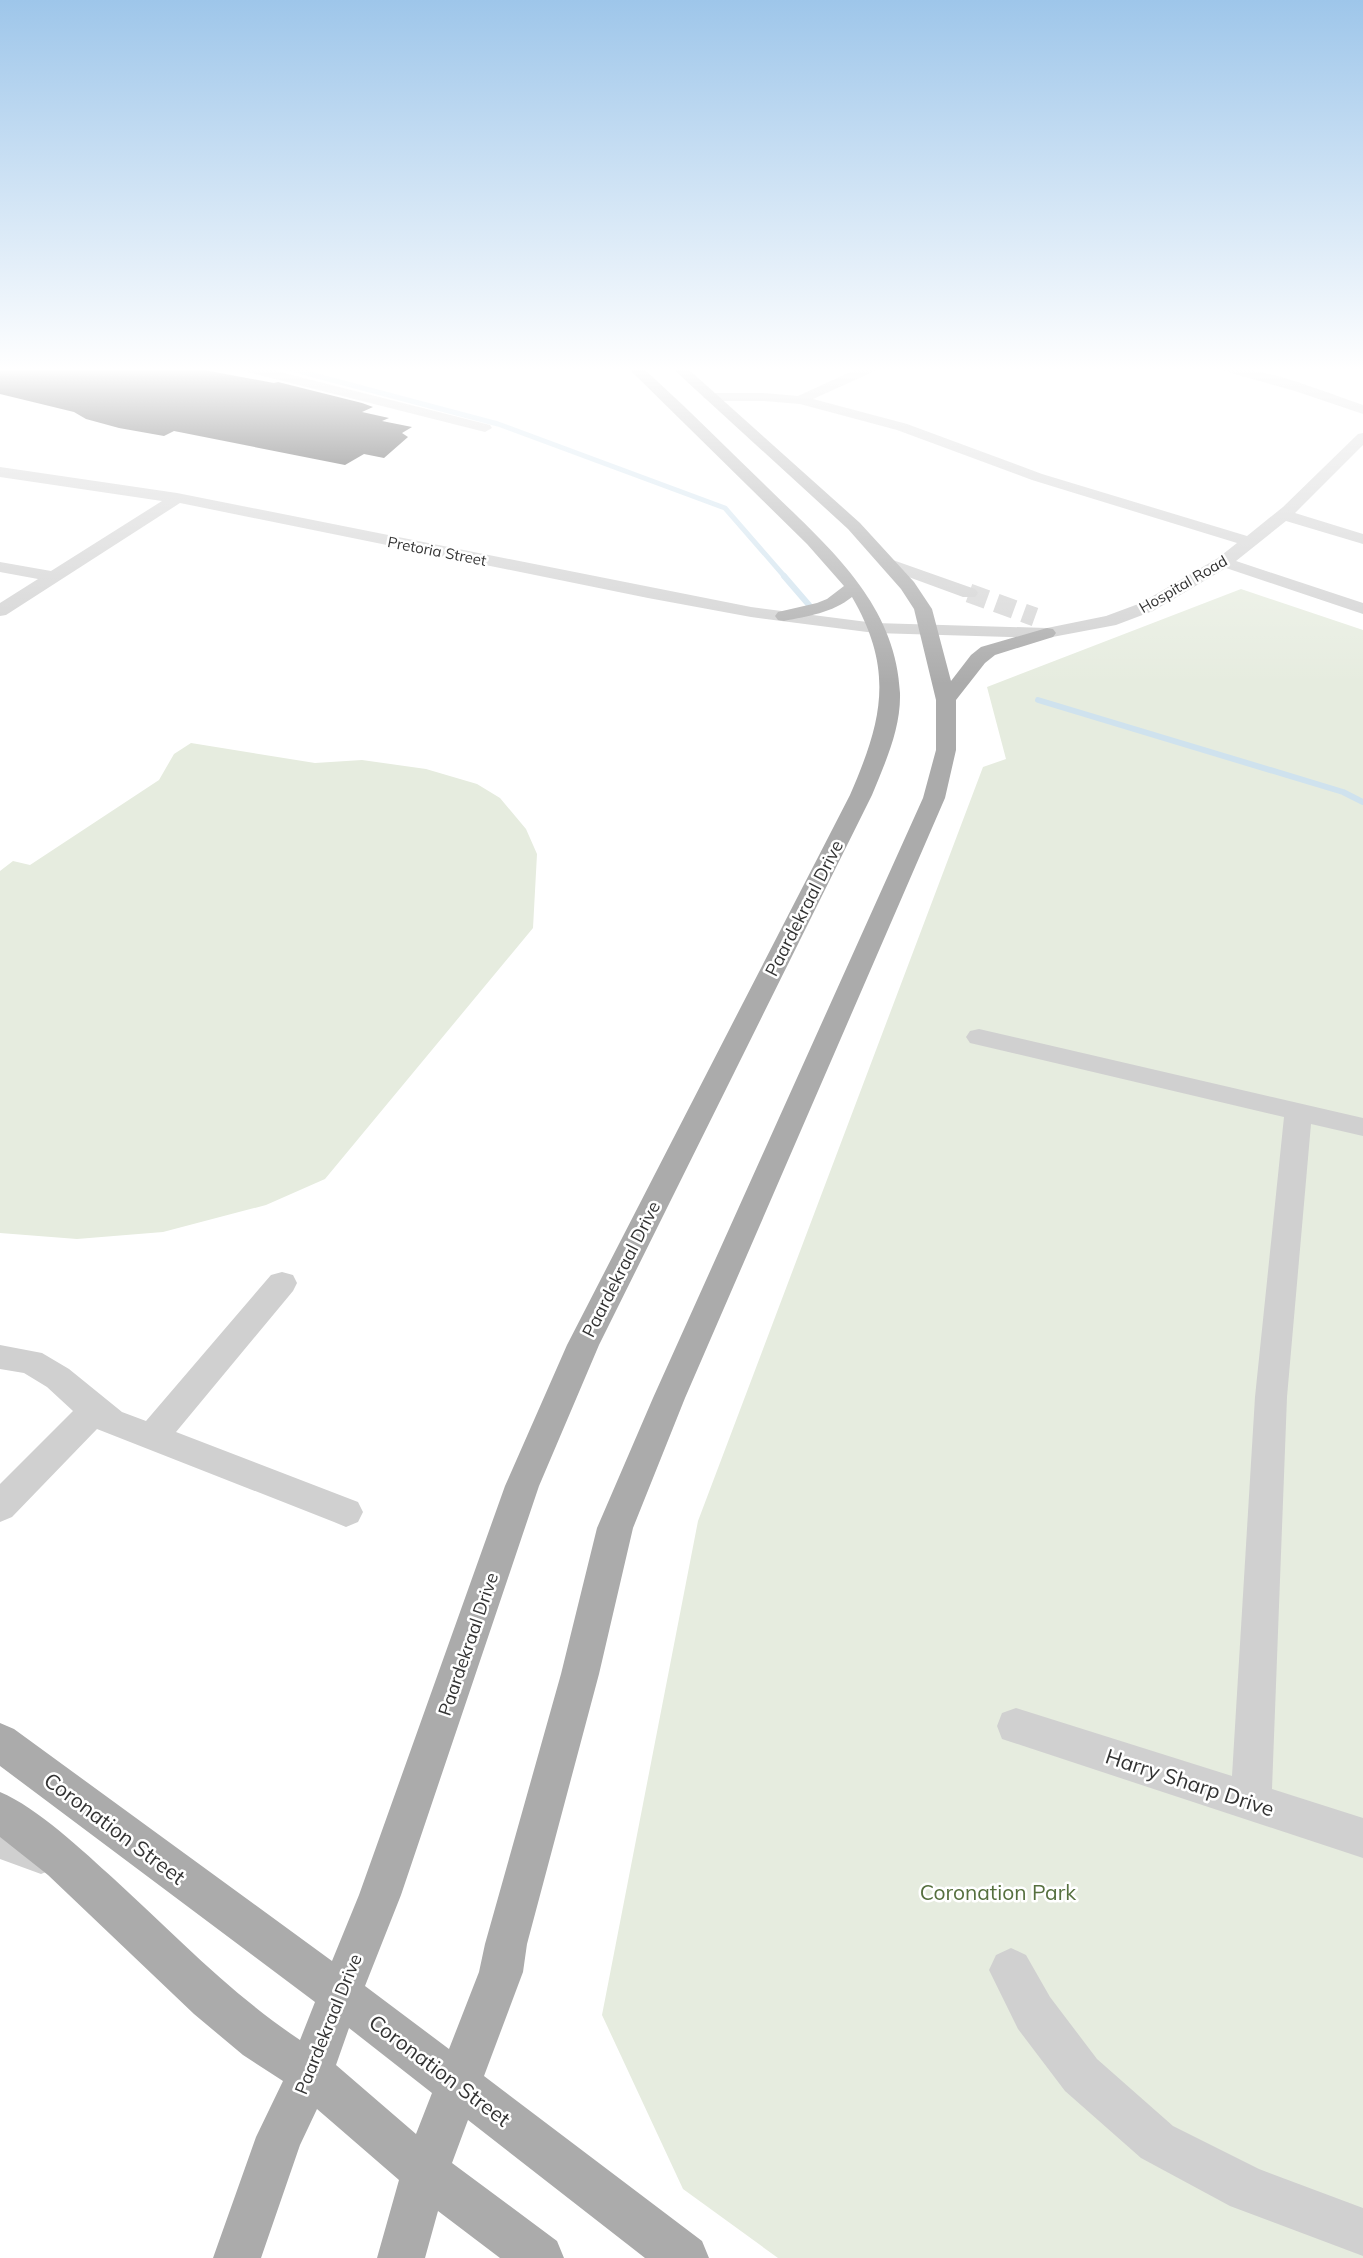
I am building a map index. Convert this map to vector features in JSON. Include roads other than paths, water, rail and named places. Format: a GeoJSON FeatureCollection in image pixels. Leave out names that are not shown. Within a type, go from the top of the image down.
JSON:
{"type":"FeatureCollection","features":[{"type":"Feature","properties":{"kind":"main road","name":"Paardekraal Drive"},"geometry":{"type":"LineString","coordinates":[[237,2258],[279,2137],[311,2073],[386,1876],[522,1486],[583,1345],[857,804],[880,749],[890,695],[882,640],[854,587],[823,552],[744,473]]}},
{"type":"Feature","properties":{"kind":"main road"},"geometry":{"type":"LineString","coordinates":[[401,2258],[425,2172],[501,1972],[506,1944],[580,1674],[615,1528],[669,1398],[934,798],[946,750],[946,700],[923,609],[890,564],[854,526],[795,473]]}},
{"type":"Feature","properties":{"kind":"main road"},"geometry":{"type":"LineString","coordinates":[[784,616],[833,603],[854,587]]}},
{"type":"Feature","properties":{"kind":"main road"},"geometry":{"type":"LineString","coordinates":[[946,700],[978,659],[988,651],[1047,633]]}},
{"type":"Feature","properties":{"kind":"main road","name":"Coronation Street"},"geometry":{"type":"LineString","coordinates":[[0,1742],[340,1994],[685,2258]]}},
{"type":"Feature","properties":{"kind":"main road"},"geometry":{"type":"LineString","coordinates":[[0,1812],[64,1860],[210,1998],[259,2039],[311,2073],[425,2172],[540,2258]]}},
{"type":"Feature","properties":{"kind":"street","name":"Pretoria Street"},"geometry":{"type":"LineString","coordinates":[[9,473],[177,498],[648,593],[784,616],[875,628]]}},
{"type":"Feature","properties":{"kind":"street"},"geometry":{"type":"LineString","coordinates":[[1026,473],[1250,542]]}},
{"type":"Feature","properties":{"kind":"street","name":"Hospital Road"},"geometry":{"type":"LineString","coordinates":[[875,628],[1047,633],[1101,623],[1147,607],[1224,562],[1286,513],[1326,473]]}},
{"type":"Feature","properties":{"kind":"street"},"geometry":{"type":"LineString","coordinates":[[0,485],[19,475]]}},
{"type":"Feature","properties":{"kind":"street"},"geometry":{"type":"LineString","coordinates":[[0,611],[177,498]]}},
{"type":"Feature","properties":{"kind":"street"},"geometry":{"type":"LineString","coordinates":[[1286,513],[1363,531]]}},
{"type":"Feature","properties":{"kind":"street"},"geometry":{"type":"LineString","coordinates":[[1286,513],[1363,539]]}},
{"type":"Feature","properties":{"kind":"street"},"geometry":{"type":"LineString","coordinates":[[1224,562],[1363,609]]}},
{"type":"Feature","properties":{"kind":"street"},"geometry":{"type":"LineString","coordinates":[[890,564],[944,582],[969,593]]}},
{"type":"Feature","properties":{"kind":"street"},"geometry":{"type":"LineString","coordinates":[[0,567],[55,577]]}},
{"type":"Feature","properties":{"kind":"street"},"geometry":{"type":"LineString","coordinates":[[1036,617],[1067,618],[1101,623]]}},
{"type":"Feature","properties":{"kind":"street"},"geometry":{"type":"LineString","coordinates":[[979,1037],[1363,1127]]}},
{"type":"Feature","properties":{"kind":"street"},"geometry":{"type":"LineString","coordinates":[[1251,1802],[1271,1397],[1298,1113]]}},
{"type":"Feature","properties":{"kind":"street"},"geometry":{"type":"LineString","coordinates":[[152,1437],[282,1283]]}},
{"type":"Feature","properties":{"kind":"street"},"geometry":{"type":"LineString","coordinates":[[0,1357],[31,1362],[58,1378],[110,1421],[346,1512]]}},
{"type":"Feature","properties":{"kind":"street"},"geometry":{"type":"LineString","coordinates":[[0,1507],[95,1410]]}},
{"type":"Feature","properties":{"kind":"street","name":"Harry Sharp Drive"},"geometry":{"type":"LineString","coordinates":[[1016,1726],[1363,1838]]}},
{"type":"Feature","properties":{"kind":"street"},"geometry":{"type":"LineString","coordinates":[[0,1839],[64,1860]]}},
{"type":"Feature","properties":{"kind":"street"},"geometry":{"type":"LineString","coordinates":[[1011,1970],[1034,2013],[1081,2075],[1157,2142],[1247,2189],[1363,2232]]}},
{"type":"Feature","properties":{"kind":"waterway"},"geometry":{"type":"LineString","coordinates":[[631,473],[725,508],[785,577]]}},
{"type":"Feature","properties":{"kind":"waterway"},"geometry":{"type":"LineString","coordinates":[[784,576],[809,605]]}},
{"type":"Feature","properties":{"kind":"waterway"},"geometry":{"type":"LineString","coordinates":[[1038,700],[1343,792],[1363,802]]}},
{"type":"Feature","properties":{"kind":"tunnel"},"geometry":{"type":"LineString","coordinates":[[969,593],[1035,617]]}},
{"type":"Feature","properties":{"kind":"park label","name":"Coronation Park"},"geometry":{"type":"Point","coordinates":[998,1892]}}]}
